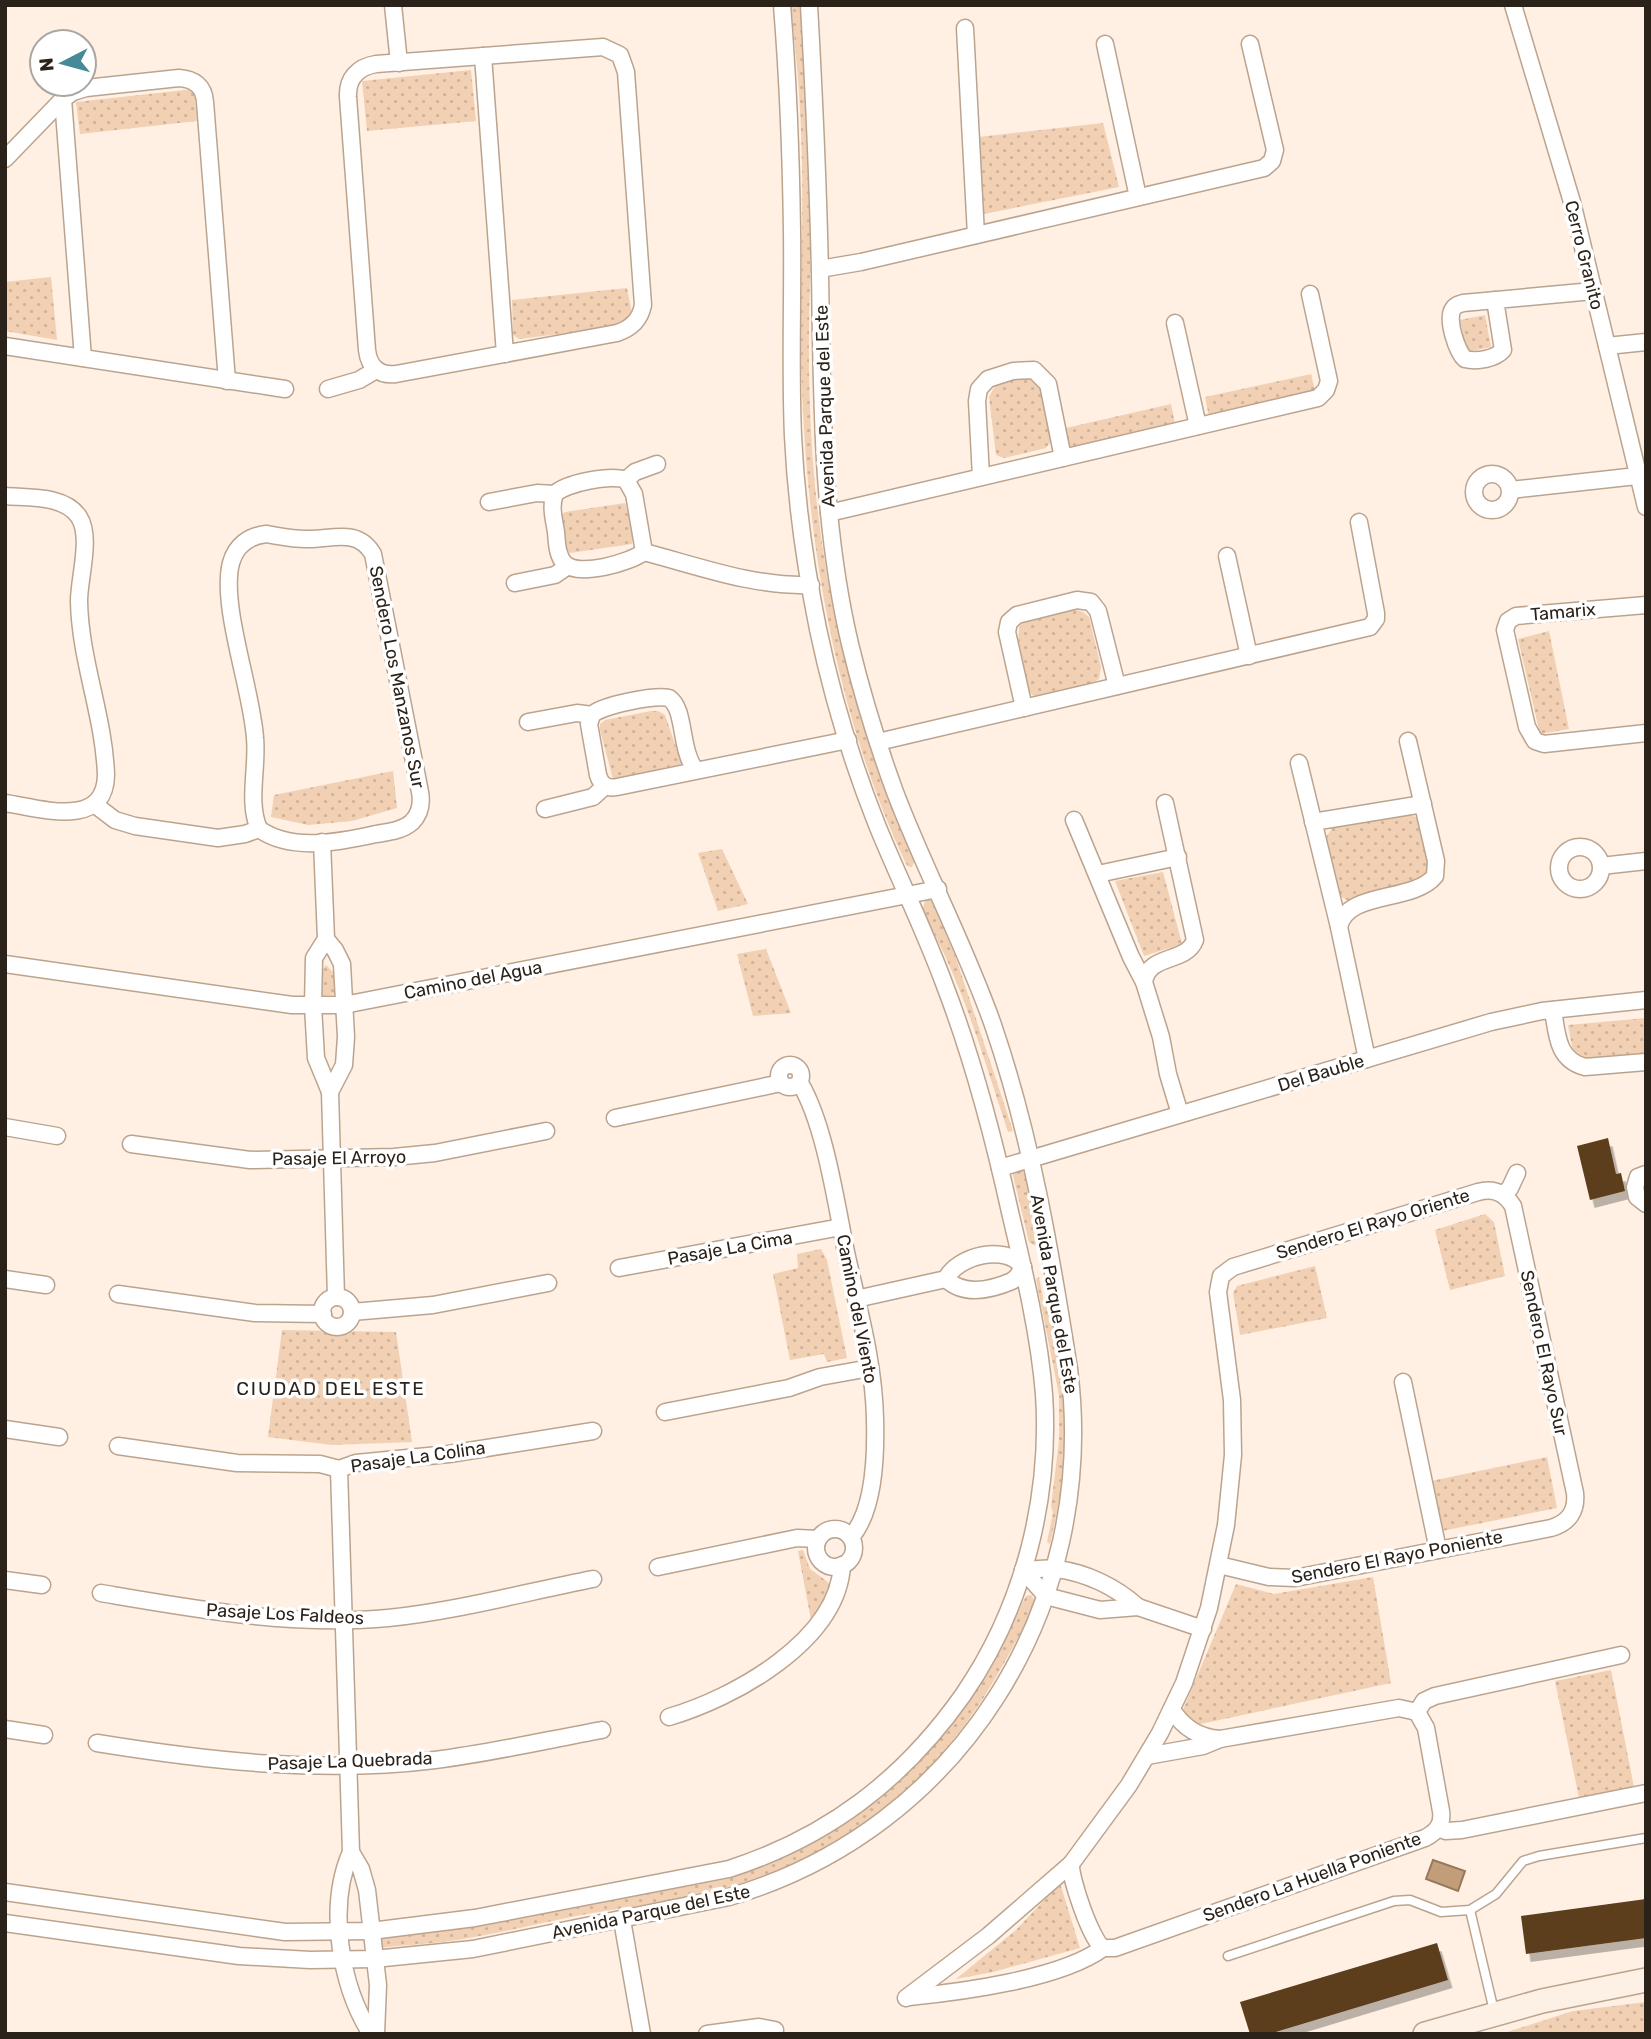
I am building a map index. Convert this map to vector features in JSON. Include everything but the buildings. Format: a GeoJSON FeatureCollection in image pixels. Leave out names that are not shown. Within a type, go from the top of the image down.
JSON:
{"type":"FeatureCollection","features":[{"type":"Feature","properties":{"kind":"street"},"geometry":{"type":"LineString","coordinates":[[393,5],[399,62]]}},
{"type":"Feature","properties":{"kind":"street","name":"Avenida Parque del Este"},"geometry":{"type":"LineString","coordinates":[[5,1892],[285,1932],[371,1931],[465,1920],[705,1875],[761,1859],[821,1830],[849,1812],[898,1770],[945,1719],[978,1672],[996,1639],[1023,1570],[1039,1501],[1045,1430],[1040,1358],[1023,1267],[1000,1168],[960,1026],[878,826],[848,740],[828,670],[811,585],[793,437],[791,169],[782,5]]}},
{"type":"Feature","properties":{"kind":"street","name":"Avenida Parque del Este"},"geometry":{"type":"LineString","coordinates":[[5,1923],[226,1954],[374,1959],[473,1949],[622,1920],[761,1888],[815,1865],[881,1822],[930,1780],[978,1724],[1018,1660],[1046,1596],[1056,1568],[1072,1478],[1073,1426],[1069,1368],[1051,1262],[1015,1098],[993,1024],[938,888],[895,792],[849,641],[837,577],[821,412],[820,269],[809,5]]}},
{"type":"Feature","properties":{"kind":"street","name":"Cerro Granito"},"geometry":{"type":"LineString","coordinates":[[1513,5],[1572,202],[1642,475],[1646,508]]}},
{"type":"Feature","properties":{"kind":"street"},"geometry":{"type":"LineString","coordinates":[[965,28],[976,236]]}},
{"type":"Feature","properties":{"kind":"street"},"geometry":{"type":"LineString","coordinates":[[1105,44],[1138,197]]}},
{"type":"Feature","properties":{"kind":"street"},"geometry":{"type":"LineString","coordinates":[[820,269],[861,262],[1259,170],[1272,161],[1274,145],[1250,44]]}},
{"type":"Feature","properties":{"kind":"street"},"geometry":{"type":"LineString","coordinates":[[603,47],[620,55],[626,72],[643,305],[639,319],[626,330],[396,374],[382,373],[376,370],[368,358],[348,89],[355,74],[368,65],[483,56],[603,47]]}},
{"type":"Feature","properties":{"kind":"street"},"geometry":{"type":"LineString","coordinates":[[483,56],[505,354]]}},
{"type":"Feature","properties":{"kind":"street"},"geometry":{"type":"LineString","coordinates":[[5,159],[63,99],[79,89],[179,79],[192,80],[202,89],[227,381]]}},
{"type":"Feature","properties":{"kind":"street"},"geometry":{"type":"LineString","coordinates":[[63,99],[83,358]]}},
{"type":"Feature","properties":{"kind":"street"},"geometry":{"type":"LineString","coordinates":[[1495,300],[1594,291]]}},
{"type":"Feature","properties":{"kind":"street"},"geometry":{"type":"LineString","coordinates":[[829,513],[1312,400],[1322,395],[1328,386],[1328,376],[1310,293]]}},
{"type":"Feature","properties":{"kind":"street"},"geometry":{"type":"LineString","coordinates":[[1175,323],[1198,426]]}},
{"type":"Feature","properties":{"kind":"street"},"geometry":{"type":"LineString","coordinates":[[1607,346],[1646,342]]}},
{"type":"Feature","properties":{"kind":"street"},"geometry":{"type":"LineString","coordinates":[[5,346],[285,389]]}},
{"type":"Feature","properties":{"kind":"street"},"geometry":{"type":"LineString","coordinates":[[328,389],[359,380],[376,370]]}},
{"type":"Feature","properties":{"kind":"street"},"geometry":{"type":"LineString","coordinates":[[981,477],[977,401],[979,389],[988,379],[1013,371],[1034,370],[1048,383],[1063,458]]}},
{"type":"Feature","properties":{"kind":"street"},"geometry":{"type":"LineString","coordinates":[[626,480],[635,472],[657,464]]}},
{"type":"Feature","properties":{"kind":"street"},"geometry":{"type":"LineString","coordinates":[[1510,490],[1642,475]]}},
{"type":"Feature","properties":{"kind":"street"},"geometry":{"type":"LineString","coordinates":[[489,502],[537,493],[555,494],[569,485],[612,477],[626,480],[634,494],[644,552]]}},
{"type":"Feature","properties":{"kind":"street"},"geometry":{"type":"LineString","coordinates":[[555,494],[552,508],[559,553],[568,566],[578,570],[617,564],[644,552],[751,580],[782,585],[811,585]]}},
{"type":"Feature","properties":{"kind":"street"},"geometry":{"type":"LineString","coordinates":[[5,496],[58,501],[66,504],[79,516],[85,534],[80,581],[81,624],[105,755],[106,783],[94,804],[72,813],[5,803]]}},
{"type":"Feature","properties":{"kind":"street"},"geometry":{"type":"LineString","coordinates":[[878,742],[1365,629],[1374,623],[1377,613],[1359,522]]}},
{"type":"Feature","properties":{"kind":"street","name":"Sendero Los Manzanos Sur"},"geometry":{"type":"LineString","coordinates":[[259,829],[254,815],[256,755],[253,714],[232,612],[231,564],[239,547],[251,537],[266,534],[306,539],[346,536],[362,541],[369,547],[375,563],[421,800],[416,817],[411,823],[394,831],[322,842]]}},
{"type":"Feature","properties":{"kind":"street"},"geometry":{"type":"LineString","coordinates":[[1227,556],[1249,656]]}},
{"type":"Feature","properties":{"kind":"street"},"geometry":{"type":"LineString","coordinates":[[515,583],[555,575],[568,566]]}},
{"type":"Feature","properties":{"kind":"street"},"geometry":{"type":"LineString","coordinates":[[1024,708],[1007,632],[1009,622],[1022,613],[1077,600],[1091,602],[1097,611],[1117,687]]}},
{"type":"Feature","properties":{"kind":"street","name":"Tamarix"},"geometry":{"type":"LineString","coordinates":[[1646,605],[1512,618],[1506,625],[1528,732],[1539,743],[1646,733]]}},
{"type":"Feature","properties":{"kind":"street"},"geometry":{"type":"LineString","coordinates":[[528,722],[577,713],[592,715],[604,708],[658,697],[668,698],[678,709],[685,750],[696,771]]}},
{"type":"Feature","properties":{"kind":"street"},"geometry":{"type":"LineString","coordinates":[[592,715],[589,724],[598,775],[605,786],[617,788],[848,740]]}},
{"type":"Feature","properties":{"kind":"street"},"geometry":{"type":"LineString","coordinates":[[1339,927],[1341,919],[1350,908],[1423,887],[1435,876],[1436,861],[1408,741]]}},
{"type":"Feature","properties":{"kind":"street"},"geometry":{"type":"LineString","coordinates":[[1299,763],[1339,927],[1367,1059]]}},
{"type":"Feature","properties":{"kind":"street"},"geometry":{"type":"LineString","coordinates":[[545,809],[593,797],[605,786]]}},
{"type":"Feature","properties":{"kind":"street"},"geometry":{"type":"LineString","coordinates":[[1144,982],[1148,970],[1155,964],[1189,950],[1195,940],[1165,803]]}},
{"type":"Feature","properties":{"kind":"street"},"geometry":{"type":"LineString","coordinates":[[94,804],[104,813],[125,824],[218,838],[259,829],[277,838],[322,842],[326,939],[314,958],[313,1006],[316,1058],[330,1091],[336,1297]]}},
{"type":"Feature","properties":{"kind":"street"},"geometry":{"type":"LineString","coordinates":[[1313,822],[1423,804]]}},
{"type":"Feature","properties":{"kind":"street"},"geometry":{"type":"LineString","coordinates":[[1074,820],[1144,982],[1180,1114]]}},
{"type":"Feature","properties":{"kind":"street"},"geometry":{"type":"LineString","coordinates":[[1098,874],[1178,857]]}},
{"type":"Feature","properties":{"kind":"street"},"geometry":{"type":"LineString","coordinates":[[1601,866],[1646,861]]}},
{"type":"Feature","properties":{"kind":"street","name":"Camino del Agua"},"geometry":{"type":"LineString","coordinates":[[5,964],[259,1001],[313,1006],[344,1005],[938,888]]}},
{"type":"Feature","properties":{"kind":"street"},"geometry":{"type":"LineString","coordinates":[[326,939],[342,964],[346,1037],[344,1065],[330,1091]]}},
{"type":"Feature","properties":{"kind":"street","name":"Del Bauble"},"geometry":{"type":"LineString","coordinates":[[1000,1168],[1491,1022],[1553,1010],[1646,1000]]}},
{"type":"Feature","properties":{"kind":"street"},"geometry":{"type":"LineString","coordinates":[[1553,1010],[1560,1048],[1569,1060],[1577,1065],[1585,1067],[1646,1062]]}},
{"type":"Feature","properties":{"kind":"street","name":"Camino del Viento"},"geometry":{"type":"LineString","coordinates":[[615,1118],[781,1083],[790,1088],[800,1083],[815,1117],[870,1368],[875,1417],[874,1467],[866,1508],[858,1530],[851,1537]]}},
{"type":"Feature","properties":{"kind":"street"},"geometry":{"type":"LineString","coordinates":[[5,1127],[57,1136]]}},
{"type":"Feature","properties":{"kind":"street","name":"Pasaje El Arroyo"},"geometry":{"type":"LineString","coordinates":[[131,1144],[227,1158],[414,1156],[546,1132]]}},
{"type":"Feature","properties":{"kind":"street"},"geometry":{"type":"LineString","coordinates":[[1504,1194],[1517,1173]]}},
{"type":"Feature","properties":{"kind":"street"},"geometry":{"type":"LineString","coordinates":[[1646,1174],[1638,1177],[1634,1187],[1637,1198],[1646,1204]]}},
{"type":"Feature","properties":{"kind":"street","name":"Sendero El Rayo Oriente"},"geometry":{"type":"LineString","coordinates":[[1219,1565],[1231,1485],[1233,1424],[1230,1376],[1218,1292],[1221,1276],[1233,1267],[1478,1192],[1491,1190],[1504,1194]]}},
{"type":"Feature","properties":{"kind":"street","name":"Sendero El Rayo Sur"},"geometry":{"type":"LineString","coordinates":[[1504,1194],[1513,1206],[1575,1493],[1572,1515]]}},
{"type":"Feature","properties":{"kind":"street","name":"Pasaje La Cima"},"geometry":{"type":"LineString","coordinates":[[619,1268],[841,1227]]}},
{"type":"Feature","properties":{"kind":"street"},"geometry":{"type":"LineString","coordinates":[[856,1299],[946,1279],[960,1263],[998,1254],[1013,1256],[1023,1267]]}},
{"type":"Feature","properties":{"kind":"street"},"geometry":{"type":"LineString","coordinates":[[946,1279],[960,1289],[975,1290],[1012,1281],[1023,1267],[1051,1262]]}},
{"type":"Feature","properties":{"kind":"street"},"geometry":{"type":"LineString","coordinates":[[5,1279],[46,1285]]}},
{"type":"Feature","properties":{"kind":"street"},"geometry":{"type":"LineString","coordinates":[[352,1312],[433,1305],[548,1283]]}},
{"type":"Feature","properties":{"kind":"street"},"geometry":{"type":"LineString","coordinates":[[118,1294],[255,1313],[323,1314]]}},
{"type":"Feature","properties":{"kind":"street"},"geometry":{"type":"LineString","coordinates":[[336,1297],[349,1303],[352,1312],[348,1321],[335,1326],[327,1323],[323,1314],[327,1301],[336,1297]]}},
{"type":"Feature","properties":{"kind":"street"},"geometry":{"type":"LineString","coordinates":[[665,1412],[789,1388],[820,1377],[870,1368]]}},
{"type":"Feature","properties":{"kind":"street"},"geometry":{"type":"LineString","coordinates":[[1403,1382],[1438,1550]]}},
{"type":"Feature","properties":{"kind":"street"},"geometry":{"type":"LineString","coordinates":[[5,1429],[59,1437]]}},
{"type":"Feature","properties":{"kind":"street","name":"Pasaje La Colina"},"geometry":{"type":"LineString","coordinates":[[117,1446],[237,1463],[320,1464],[339,1469],[356,1463],[449,1454],[593,1431]]}},
{"type":"Feature","properties":{"kind":"street"},"geometry":{"type":"LineString","coordinates":[[339,1469],[351,1852],[343,1869],[338,1894],[340,1931],[350,1993],[374,2034]]}},
{"type":"Feature","properties":{"kind":"street","name":"Sendero El Rayo Poniente"},"geometry":{"type":"LineString","coordinates":[[1219,1565],[1269,1577],[1295,1578],[1559,1526],[1572,1515]]}},
{"type":"Feature","properties":{"kind":"street"},"geometry":{"type":"LineString","coordinates":[[659,1567],[797,1538],[818,1539],[831,1529],[842,1530],[854,1542],[853,1553],[842,1565],[839,1586],[829,1607],[808,1635],[778,1663],[734,1692],[669,1717]]}},
{"type":"Feature","properties":{"kind":"street"},"geometry":{"type":"LineString","coordinates":[[818,1539],[816,1550],[821,1560],[831,1566],[842,1565]]}},
{"type":"Feature","properties":{"kind":"street"},"geometry":{"type":"LineString","coordinates":[[1103,1948],[1095,1939],[1072,1877],[1071,1864],[1109,1814],[1147,1756],[1172,1710],[1203,1629],[1219,1565]]}},
{"type":"Feature","properties":{"kind":"street"},"geometry":{"type":"LineString","coordinates":[[1023,1570],[1056,1568],[1110,1585],[1138,1608]]}},
{"type":"Feature","properties":{"kind":"street"},"geometry":{"type":"LineString","coordinates":[[1023,1570],[1046,1596],[1100,1609],[1138,1608],[1203,1629]]}},
{"type":"Feature","properties":{"kind":"street","name":"Pasaje Los Faldeos"},"geometry":{"type":"LineString","coordinates":[[101,1593],[225,1612],[344,1619],[387,1618],[593,1579]]}},
{"type":"Feature","properties":{"kind":"street"},"geometry":{"type":"LineString","coordinates":[[5,1580],[42,1585]]}},
{"type":"Feature","properties":{"kind":"street"},"geometry":{"type":"LineString","coordinates":[[1417,1712],[1424,1701],[1435,1696],[1621,1655]]}},
{"type":"Feature","properties":{"kind":"street"},"geometry":{"type":"LineString","coordinates":[[1147,1756],[1203,1746],[1220,1739],[1399,1708],[1417,1712],[1424,1722],[1429,1742],[1441,1811],[1438,1828]]}},
{"type":"Feature","properties":{"kind":"street"},"geometry":{"type":"LineString","coordinates":[[1172,1710],[1189,1730],[1220,1739]]}},
{"type":"Feature","properties":{"kind":"street"},"geometry":{"type":"LineString","coordinates":[[5,1729],[44,1735]]}},
{"type":"Feature","properties":{"kind":"street","name":"Pasaje La Quebrada"},"geometry":{"type":"LineString","coordinates":[[97,1743],[240,1763],[348,1765],[435,1760],[602,1730]]}},
{"type":"Feature","properties":{"kind":"street","name":"Sendero La Huella Poniente"},"geometry":{"type":"LineString","coordinates":[[1071,1864],[988,1936],[906,1998],[1007,1982],[1070,1964],[1103,1948],[1115,1948],[1399,1847],[1431,1835],[1438,1828],[1446,1831],[1462,1830],[1646,1793]]}},
{"type":"Feature","properties":{"kind":"street"},"geometry":{"type":"LineString","coordinates":[[351,1852],[361,1869],[367,1890],[378,1995],[374,2034]]}},
{"type":"Feature","properties":{"kind":"street"},"geometry":{"type":"LineString","coordinates":[[622,1920],[642,2034]]}},
{"type":"Feature","properties":{"kind":"street"},"geometry":{"type":"LineString","coordinates":[[1425,2034],[1591,1990],[1646,1980]]}},
{"type":"Feature","properties":{"kind":"street"},"geometry":{"type":"LineString","coordinates":[[707,2034],[759,2027],[775,2030]]}},
{"type":"Feature","properties":{"kind":"lane"},"geometry":{"type":"LineString","coordinates":[[1228,1956],[1394,1901],[1410,1900],[1441,1912],[1469,1910],[1496,1894],[1523,1861],[1646,1838]]}},
{"type":"Feature","properties":{"kind":"lane"},"geometry":{"type":"LineString","coordinates":[[1469,1910],[1495,2014]]}},
{"type":"Feature","properties":{"kind":"shaded area"},"geometry":{"type":"Polygon","coordinates":[[[791,5],[802,5],[808,106],[811,207],[809,383],[819,524],[840,640],[855,696],[892,807],[915,860],[912,867],[906,864],[863,755],[833,643],[813,528],[803,412],[801,132],[791,5]]]}},
{"type":"Feature","properties":{"kind":"shaded area"},"geometry":{"type":"Polygon","coordinates":[[[471,70],[476,121],[367,131],[362,81],[471,70]]]}},
{"type":"Feature","properties":{"kind":"shaded area"},"geometry":{"type":"Polygon","coordinates":[[[194,89],[197,121],[80,134],[76,102],[194,89]]]}},
{"type":"Feature","properties":{"kind":"shaded area"},"geometry":{"type":"Polygon","coordinates":[[[1103,123],[1119,187],[984,214],[979,137],[1103,123]]]}},
{"type":"Feature","properties":{"kind":"shaded area"},"geometry":{"type":"Polygon","coordinates":[[[51,277],[57,340],[5,331],[5,282],[51,277]]]}},
{"type":"Feature","properties":{"kind":"shaded area"},"geometry":{"type":"Polygon","coordinates":[[[627,288],[632,313],[624,326],[519,339],[513,335],[512,300],[627,288]]]}},
{"type":"Feature","properties":{"kind":"shaded area"},"geometry":{"type":"Polygon","coordinates":[[[1485,315],[1491,347],[1466,352],[1460,320],[1485,315]]]}},
{"type":"Feature","properties":{"kind":"shaded area"},"geometry":{"type":"Polygon","coordinates":[[[1311,374],[1315,390],[1209,417],[1205,397],[1311,374]]]}},
{"type":"Feature","properties":{"kind":"shaded area"},"geometry":{"type":"Polygon","coordinates":[[[1026,376],[1039,379],[1051,441],[1046,448],[1004,458],[996,455],[989,397],[998,380],[1026,376]]]}},
{"type":"Feature","properties":{"kind":"shaded area"},"geometry":{"type":"Polygon","coordinates":[[[1171,404],[1175,424],[1070,448],[1066,428],[1171,404]]]}},
{"type":"Feature","properties":{"kind":"shaded area"},"geometry":{"type":"Polygon","coordinates":[[[625,503],[633,532],[632,544],[570,553],[564,549],[561,515],[565,512],[625,503]]]}},
{"type":"Feature","properties":{"kind":"shaded area"},"geometry":{"type":"Polygon","coordinates":[[[1073,609],[1089,617],[1101,667],[1099,679],[1091,684],[1040,697],[1032,695],[1020,661],[1020,625],[1029,619],[1073,609]]]}},
{"type":"Feature","properties":{"kind":"shaded area"},"geometry":{"type":"Polygon","coordinates":[[[1549,631],[1569,729],[1540,734],[1518,639],[1549,631]]]}},
{"type":"Feature","properties":{"kind":"shaded area"},"geometry":{"type":"Polygon","coordinates":[[[651,711],[665,715],[682,764],[613,779],[600,724],[605,720],[651,711]]]}},
{"type":"Feature","properties":{"kind":"shaded area"},"geometry":{"type":"Polygon","coordinates":[[[393,771],[397,808],[352,821],[308,825],[271,817],[274,795],[393,771]]]}},
{"type":"Feature","properties":{"kind":"shaded area"},"geometry":{"type":"Polygon","coordinates":[[[1409,814],[1418,818],[1429,866],[1424,879],[1350,902],[1340,896],[1326,837],[1333,827],[1409,814]]]}},
{"type":"Feature","properties":{"kind":"shaded area"},"geometry":{"type":"Polygon","coordinates":[[[722,849],[748,904],[718,911],[698,853],[722,849]]]}},
{"type":"Feature","properties":{"kind":"shaded area"},"geometry":{"type":"Polygon","coordinates":[[[1163,872],[1182,944],[1144,956],[1115,881],[1163,872]]]}},
{"type":"Feature","properties":{"kind":"shaded area"},"geometry":{"type":"Polygon","coordinates":[[[931,899],[951,943],[1013,1131],[1008,1132],[960,991],[922,911],[925,901],[931,899]]]}},
{"type":"Feature","properties":{"kind":"shaded area"},"geometry":{"type":"Polygon","coordinates":[[[766,949],[791,1013],[753,1016],[737,954],[766,949]]]}},
{"type":"Feature","properties":{"kind":"shaded area"},"geometry":{"type":"Polygon","coordinates":[[[326,965],[335,974],[337,994],[321,996],[319,974],[326,965]]]}},
{"type":"Feature","properties":{"kind":"shaded area"},"geometry":{"type":"Polygon","coordinates":[[[1646,1018],[1646,1053],[1584,1058],[1573,1051],[1568,1025],[1646,1018]]]}},
{"type":"Feature","properties":{"kind":"shaded area"},"geometry":{"type":"Polygon","coordinates":[[[1021,1167],[1040,1239],[1036,1246],[1029,1242],[1012,1171],[1021,1167]]]}},
{"type":"Feature","properties":{"kind":"shaded area"},"geometry":{"type":"Polygon","coordinates":[[[1485,1214],[1494,1222],[1505,1276],[1450,1290],[1435,1230],[1485,1214]]]}},
{"type":"Feature","properties":{"kind":"shaded area"},"geometry":{"type":"Polygon","coordinates":[[[821,1249],[827,1260],[847,1358],[827,1362],[824,1354],[790,1360],[773,1274],[798,1268],[797,1254],[821,1249]]]}},
{"type":"Feature","properties":{"kind":"shaded area"},"geometry":{"type":"Polygon","coordinates":[[[1315,1266],[1327,1318],[1240,1335],[1233,1293],[1237,1286],[1315,1266]]]}},
{"type":"Feature","properties":{"kind":"shaded area"},"geometry":{"type":"Polygon","coordinates":[[[1039,1277],[1043,1298],[1049,1303],[1059,1348],[1065,1382],[1068,1431],[1050,1544],[1047,1542],[1053,1513],[1051,1506],[1059,1441],[1059,1395],[1036,1279],[1039,1277]]]}},
{"type":"Feature","properties":{"kind":"shaded area"},"geometry":{"type":"Polygon","coordinates":[[[282,1330],[396,1332],[412,1442],[332,1445],[268,1437],[282,1330]]]}},
{"type":"Feature","properties":{"kind":"shaded area"},"geometry":{"type":"Polygon","coordinates":[[[1547,1457],[1557,1508],[1442,1531],[1431,1481],[1547,1457]]]}},
{"type":"Feature","properties":{"kind":"shaded area"},"geometry":{"type":"Polygon","coordinates":[[[803,1550],[810,1569],[828,1582],[831,1591],[825,1604],[811,1620],[798,1551],[803,1550]]]}},
{"type":"Feature","properties":{"kind":"shaded area"},"geometry":{"type":"Polygon","coordinates":[[[1373,1577],[1391,1683],[1196,1725],[1182,1712],[1236,1584],[1274,1594],[1373,1577]]]}},
{"type":"Feature","properties":{"kind":"shaded area"},"geometry":{"type":"Polygon","coordinates":[[[1031,1595],[1035,1601],[1017,1640],[980,1703],[953,1740],[924,1773],[892,1803],[857,1829],[819,1851],[778,1870],[697,1895],[457,1940],[378,1948],[376,1938],[454,1929],[728,1879],[783,1858],[822,1838],[879,1797],[973,1692],[1000,1648],[1026,1596],[1031,1595]]]}},
{"type":"Feature","properties":{"kind":"shaded area"},"geometry":{"type":"Polygon","coordinates":[[[1611,1670],[1634,1787],[1579,1798],[1555,1681],[1611,1670]]]}},
{"type":"Feature","properties":{"kind":"shaded area"},"geometry":{"type":"Polygon","coordinates":[[[1433,1860],[1465,1871],[1458,1891],[1426,1879],[1433,1860]]]}},
{"type":"Feature","properties":{"kind":"shaded area"},"geometry":{"type":"Polygon","coordinates":[[[1060,1883],[1080,1948],[993,1972],[956,1979],[1016,1930],[1060,1883]]]}},
{"type":"Feature","properties":{"kind":"shaded area"},"geometry":{"type":"Polygon","coordinates":[[[1646,2002],[1646,2034],[1501,2034],[1573,2011],[1646,2002]]]}},
{"type":"Feature","properties":{"kind":"district","name":"CIUDAD DEL ESTE"},"geometry":{"type":"Point","coordinates":[331,1388]}}]}
